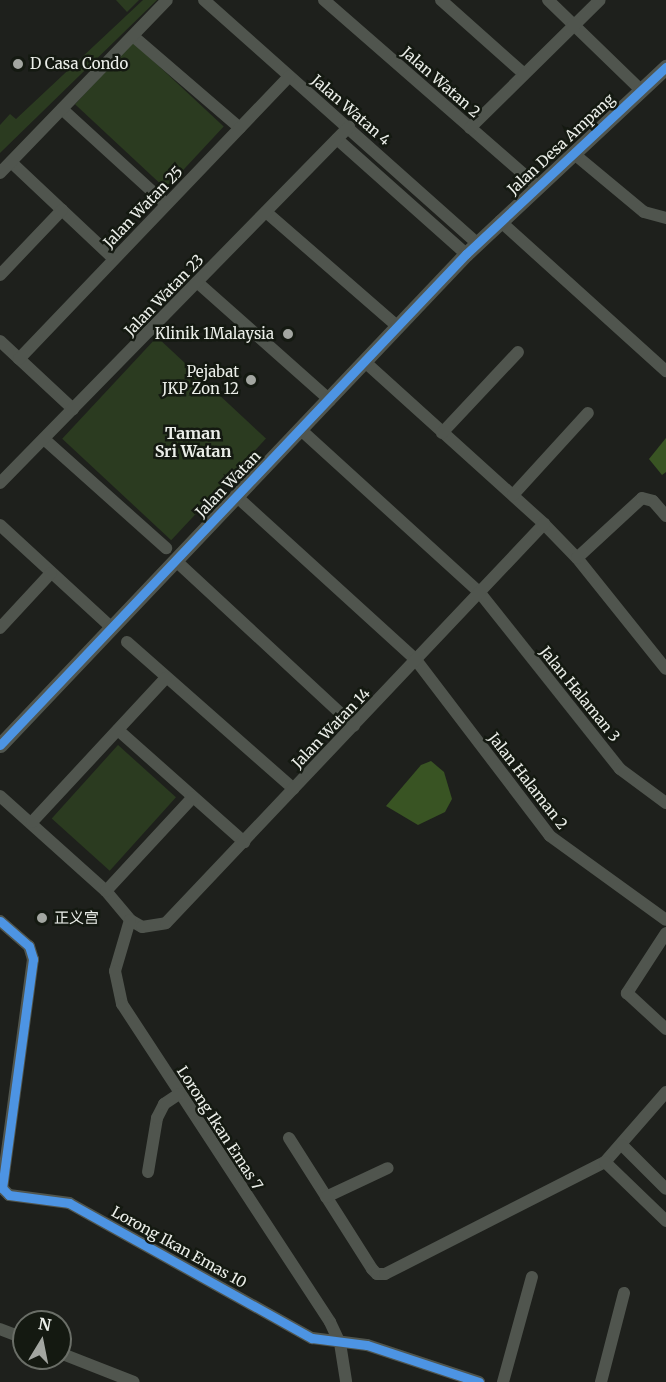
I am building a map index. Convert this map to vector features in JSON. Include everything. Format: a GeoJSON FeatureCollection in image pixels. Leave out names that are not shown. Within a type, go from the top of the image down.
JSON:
{"type":"FeatureCollection","features":[{"type":"Feature","properties":{"kind":"street"},"geometry":{"type":"LineString","coordinates":[[0,173],[167,0]]}},
{"type":"Feature","properties":{"kind":"street","name":"Jalan Watan 4"},"geometry":{"type":"LineString","coordinates":[[204,0],[349,127],[472,249]]}},
{"type":"Feature","properties":{"kind":"street","name":"Jalan Watan 2"},"geometry":{"type":"LineString","coordinates":[[324,0],[538,187]]}},
{"type":"Feature","properties":{"kind":"street"},"geometry":{"type":"LineString","coordinates":[[441,0],[524,74]]}},
{"type":"Feature","properties":{"kind":"street"},"geometry":{"type":"LineString","coordinates":[[548,0],[641,90]]}},
{"type":"Feature","properties":{"kind":"street"},"geometry":{"type":"LineString","coordinates":[[471,128],[600,0]]}},
{"type":"Feature","properties":{"kind":"street"},"geometry":{"type":"LineString","coordinates":[[133,36],[240,128]]}},
{"type":"Feature","properties":{"kind":"street","name":"Jalan Desa Ampang"},"geometry":{"type":"LineString","coordinates":[[472,249],[666,67]]}},
{"type":"Feature","properties":{"kind":"street","name":"Jalan Watan 25"},"geometry":{"type":"LineString","coordinates":[[19,358],[289,76]]}},
{"type":"Feature","properties":{"kind":"street"},"geometry":{"type":"LineString","coordinates":[[62,109],[166,204]]}},
{"type":"Feature","properties":{"kind":"street","name":"Jalan Watan 23"},"geometry":{"type":"LineString","coordinates":[[0,483],[349,127]]}},
{"type":"Feature","properties":{"kind":"street","name":"Jalan Watan 4"},"geometry":{"type":"LineString","coordinates":[[338,139],[472,249]]}},
{"type":"Feature","properties":{"kind":"street"},"geometry":{"type":"LineString","coordinates":[[573,153],[644,212],[666,218]]}},
{"type":"Feature","properties":{"kind":"street"},"geometry":{"type":"LineString","coordinates":[[11,162],[114,259]]}},
{"type":"Feature","properties":{"kind":"street"},"geometry":{"type":"LineString","coordinates":[[0,275],[62,210]]}},
{"type":"Feature","properties":{"kind":"street"},"geometry":{"type":"LineString","coordinates":[[266,212],[397,326]]}},
{"type":"Feature","properties":{"kind":"street"},"geometry":{"type":"LineString","coordinates":[[500,221],[666,371]]}},
{"type":"Feature","properties":{"kind":"street","name":"Jalan Watan"},"geometry":{"type":"LineString","coordinates":[[0,746],[112,628],[170,554],[236,496],[472,249]]}},
{"type":"Feature","properties":{"kind":"street"},"geometry":{"type":"LineString","coordinates":[[197,282],[330,400]]}},
{"type":"Feature","properties":{"kind":"street"},"geometry":{"type":"LineString","coordinates":[[0,340],[73,409]]}},
{"type":"Feature","properties":{"kind":"street"},"geometry":{"type":"LineString","coordinates":[[441,433],[518,352]]}},
{"type":"Feature","properties":{"kind":"street"},"geometry":{"type":"LineString","coordinates":[[364,362],[544,524],[577,558],[666,669]]}},
{"type":"Feature","properties":{"kind":"street"},"geometry":{"type":"LineString","coordinates":[[513,495],[588,413]]}},
{"type":"Feature","properties":{"kind":"street","name":"Jalan Halaman 3"},"geometry":{"type":"LineString","coordinates":[[301,430],[480,593],[620,769],[666,803]]}},
{"type":"Feature","properties":{"kind":"street"},"geometry":{"type":"LineString","coordinates":[[44,439],[354,726]]}},
{"type":"Feature","properties":{"kind":"street","name":"Jalan Halaman 2"},"geometry":{"type":"LineString","coordinates":[[236,496],[416,660],[550,836],[666,920]]}},
{"type":"Feature","properties":{"kind":"street"},"geometry":{"type":"LineString","coordinates":[[577,558],[642,498],[653,501],[666,516]]}},
{"type":"Feature","properties":{"kind":"street","name":"Jalan Watan 14"},"geometry":{"type":"LineString","coordinates":[[130,920],[142,927],[166,923],[544,524]]}},
{"type":"Feature","properties":{"kind":"street"},"geometry":{"type":"LineString","coordinates":[[0,525],[112,628]]}},
{"type":"Feature","properties":{"kind":"street"},"geometry":{"type":"LineString","coordinates":[[1,625],[51,573]]}},
{"type":"Feature","properties":{"kind":"street"},"geometry":{"type":"LineString","coordinates":[[127,642],[294,789]]}},
{"type":"Feature","properties":{"kind":"street"},"geometry":{"type":"LineString","coordinates":[[32,822],[166,678]]}},
{"type":"Feature","properties":{"kind":"street"},"geometry":{"type":"LineString","coordinates":[[118,730],[244,842]]}},
{"type":"Feature","properties":{"kind":"street"},"geometry":{"type":"LineString","coordinates":[[0,796],[32,822],[106,891],[130,920]]}},
{"type":"Feature","properties":{"kind":"street"},"geometry":{"type":"LineString","coordinates":[[106,891],[193,796]]}},
{"type":"Feature","properties":{"kind":"street","name":"Lorong Ikan Emas 7"},"geometry":{"type":"LineString","coordinates":[[130,920],[117,956],[116,988],[134,1025],[340,1343]]}},
{"type":"Feature","properties":{"kind":"street","name":"Lorong Ikan Emas 10"},"geometry":{"type":"LineString","coordinates":[[0,921],[29,946],[33,959],[2,1188],[9,1195],[69,1203],[312,1338],[367,1345],[479,1382]]}},
{"type":"Feature","properties":{"kind":"street"},"geometry":{"type":"LineString","coordinates":[[666,933],[627,993],[629,999],[666,1029]]}},
{"type":"Feature","properties":{"kind":"street"},"geometry":{"type":"LineString","coordinates":[[289,1138],[377,1274],[605,1162],[666,1092]]}},
{"type":"Feature","properties":{"kind":"street"},"geometry":{"type":"LineString","coordinates":[[148,1172],[162,1108],[179,1094]]}},
{"type":"Feature","properties":{"kind":"street"},"geometry":{"type":"LineString","coordinates":[[622,1145],[666,1189]]}},
{"type":"Feature","properties":{"kind":"street"},"geometry":{"type":"LineString","coordinates":[[605,1162],[666,1221]]}},
{"type":"Feature","properties":{"kind":"street"},"geometry":{"type":"LineString","coordinates":[[326,1197],[387,1168]]}},
{"type":"Feature","properties":{"kind":"street"},"geometry":{"type":"LineString","coordinates":[[503,1382],[532,1277]]}},
{"type":"Feature","properties":{"kind":"street"},"geometry":{"type":"LineString","coordinates":[[601,1382],[624,1293]]}},
{"type":"Feature","properties":{"kind":"street"},"geometry":{"type":"LineString","coordinates":[[340,1343],[346,1382]]}},
{"type":"Feature","properties":{"kind":"street"},"geometry":{"type":"LineString","coordinates":[[72,1358],[134,1382]]}},
{"type":"Feature","properties":{"kind":"shaded area"},"geometry":{"type":"Polygon","coordinates":[[[116,0],[139,0],[127,12],[116,0]]]}},
{"type":"Feature","properties":{"kind":"shaded area"},"geometry":{"type":"Polygon","coordinates":[[[143,0],[157,0],[0,153],[0,125],[10,114],[16,119],[143,0]]]}},
{"type":"Feature","properties":{"kind":"shaded area"},"geometry":{"type":"Polygon","coordinates":[[[133,42],[224,127],[166,189],[75,104],[133,42]]]}},
{"type":"Feature","properties":{"kind":"shaded area"},"geometry":{"type":"Polygon","coordinates":[[[157,337],[266,439],[171,540],[62,439],[157,337]]]}},
{"type":"Feature","properties":{"kind":"shaded area"},"geometry":{"type":"Polygon","coordinates":[[[666,438],[666,472],[662,475],[649,459],[666,438]]]}},
{"type":"Feature","properties":{"kind":"shaded area"},"geometry":{"type":"Polygon","coordinates":[[[118,745],[176,797],[110,871],[52,819],[118,745]]]}},
{"type":"Feature","properties":{"kind":"shaded area"},"geometry":{"type":"Polygon","coordinates":[[[431,761],[444,772],[452,799],[445,812],[418,825],[386,806],[421,765],[431,761]]]}},
{"type":"Feature","properties":{"kind":"cycle path"},"geometry":{"type":"LineString","coordinates":[[0,745],[466,254],[666,67]]}},
{"type":"Feature","properties":{"kind":"cycle path"},"geometry":{"type":"LineString","coordinates":[[0,921],[29,946],[33,959],[2,1188],[9,1195],[69,1203],[312,1338],[367,1345],[479,1382]]}},
{"type":"Feature","properties":{"kind":"place","name":"D Casa Condo"},"geometry":{"type":"Point","coordinates":[18,64]}},
{"type":"Feature","properties":{"kind":"place","name":"Klinik 1Malaysia"},"geometry":{"type":"Point","coordinates":[288,334]}},
{"type":"Feature","properties":{"kind":"place","name":"Pejabat JKP Zon 12"},"geometry":{"type":"Point","coordinates":[251,380]}},
{"type":"Feature","properties":{"kind":"place","name":"正义宫"},"geometry":{"type":"Point","coordinates":[42,918]}},
{"type":"Feature","properties":{"kind":"district","name":"Taman Sri Watan"},"geometry":{"type":"Point","coordinates":[193,442]}}]}
